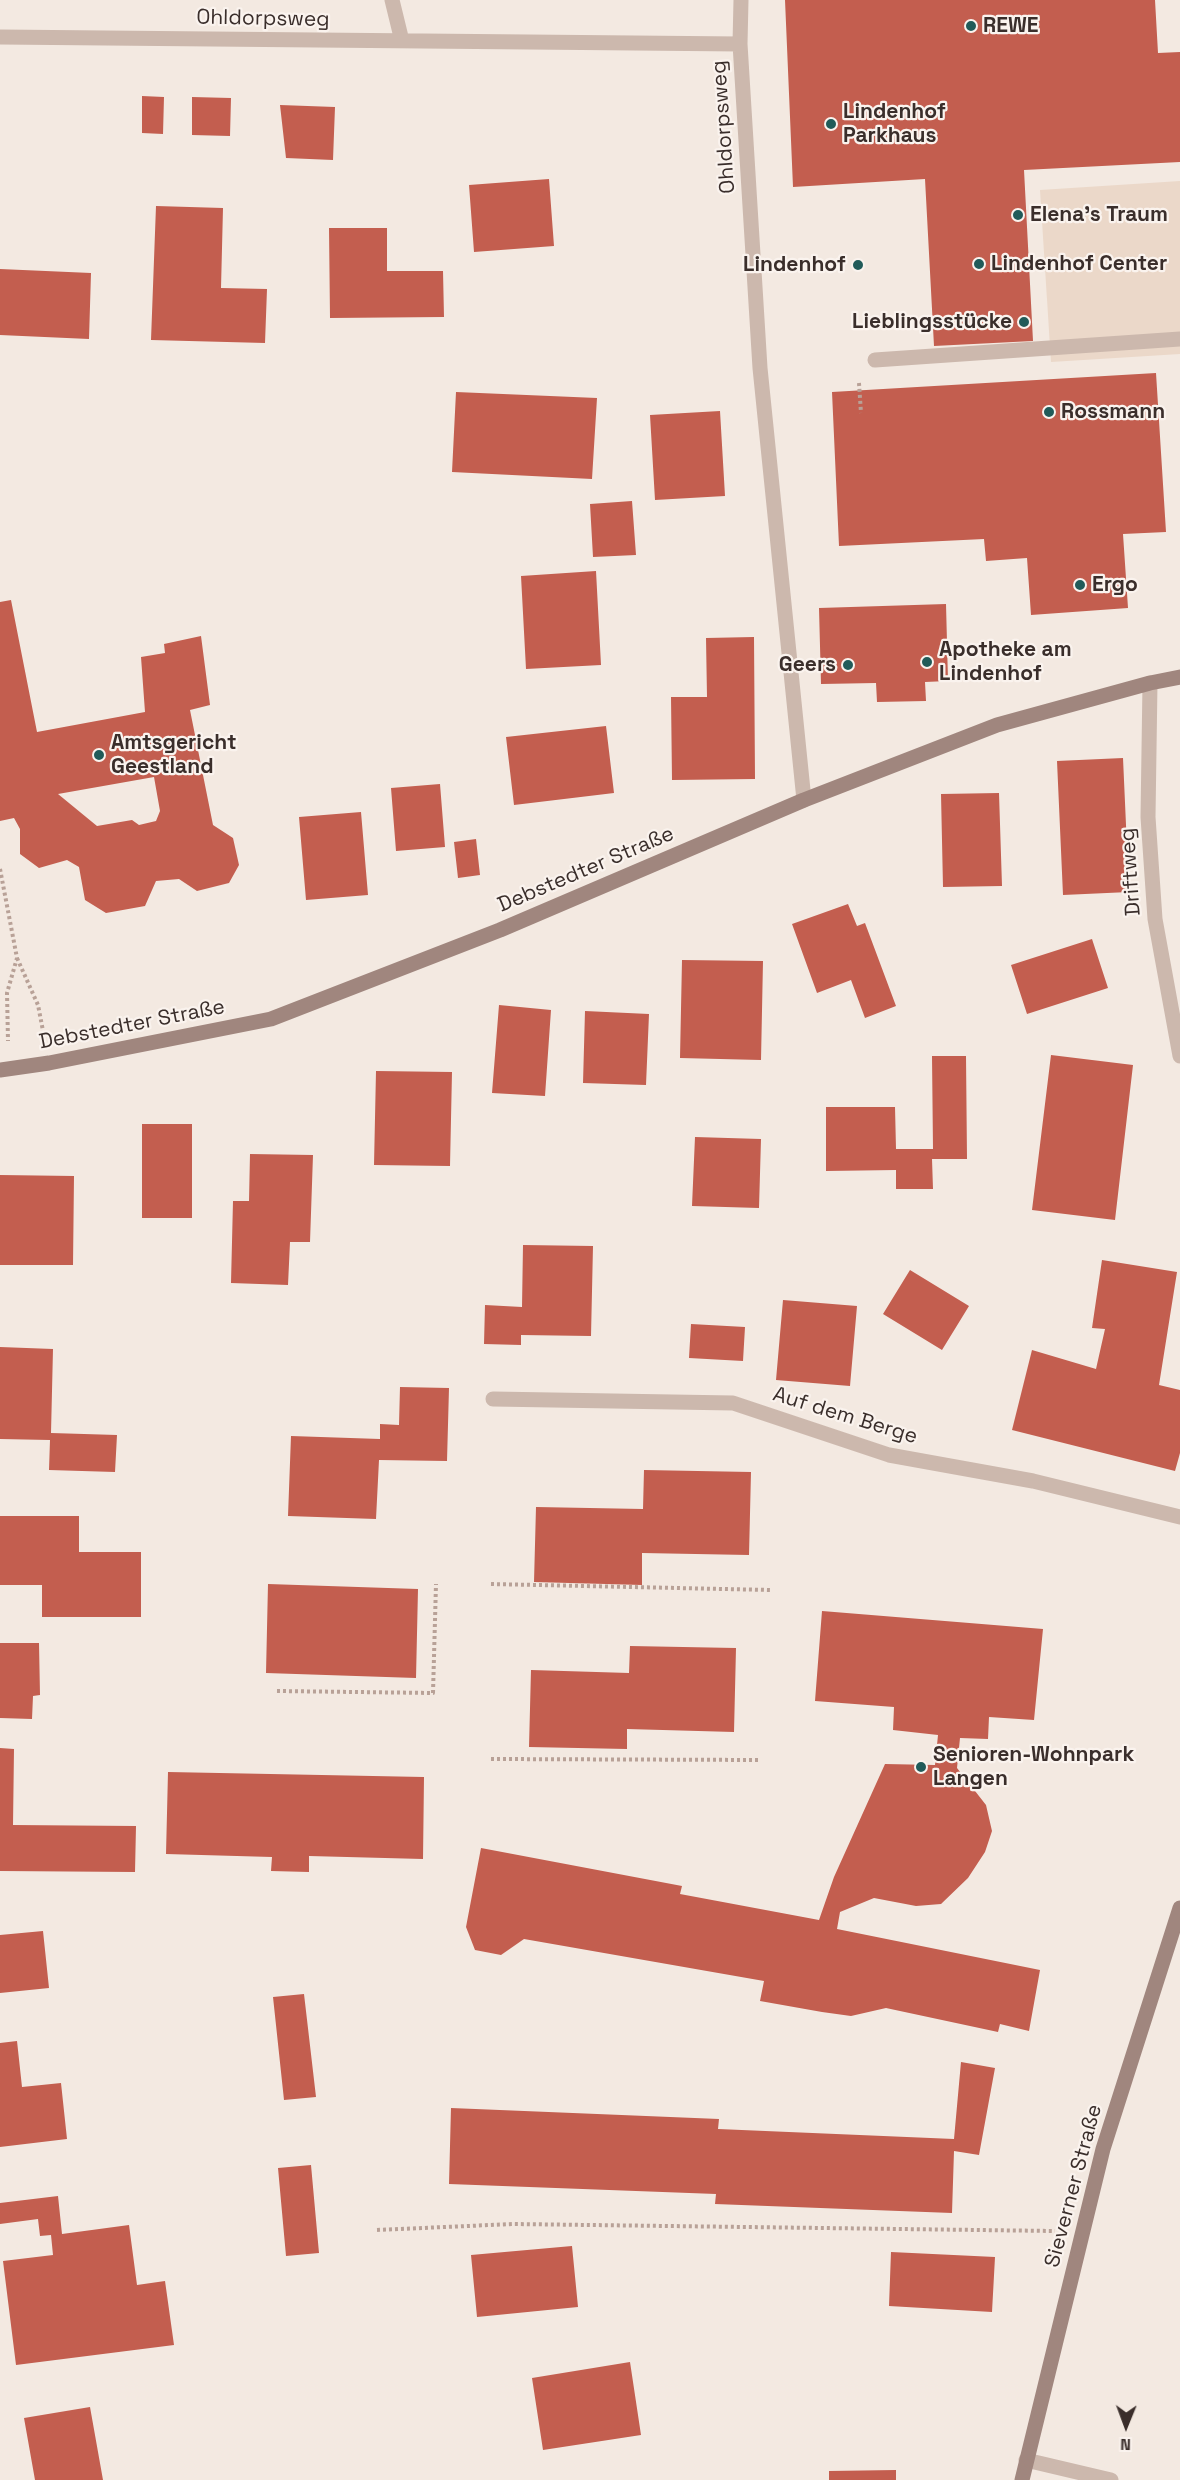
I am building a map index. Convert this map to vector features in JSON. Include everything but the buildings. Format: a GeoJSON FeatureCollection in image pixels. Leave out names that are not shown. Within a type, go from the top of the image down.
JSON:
{"type":"FeatureCollection","features":[{"type":"Feature","properties":{"kind":"main road","name":"Debstedter Straße"},"geometry":{"type":"LineString","coordinates":[[6,1069],[49,1063],[271,1019],[500,930],[804,800],[997,725],[1150,683],[1180,677]]}},
{"type":"Feature","properties":{"kind":"main road","name":"Sieverner Straße"},"geometry":{"type":"LineString","coordinates":[[1022,2480],[1103,2149],[1180,1908]]}},
{"type":"Feature","properties":{"kind":"street"},"geometry":{"type":"LineString","coordinates":[[392,0],[402,41]]}},
{"type":"Feature","properties":{"kind":"street"},"geometry":{"type":"LineString","coordinates":[[740,44],[741,0]]}},
{"type":"Feature","properties":{"kind":"street","name":"Ohldorpsweg"},"geometry":{"type":"LineString","coordinates":[[0,37],[740,44],[760,368],[804,800]]}},
{"type":"Feature","properties":{"kind":"street"},"geometry":{"type":"LineString","coordinates":[[875,360],[1180,339]]}},
{"type":"Feature","properties":{"kind":"street","name":"Driftweg"},"geometry":{"type":"LineString","coordinates":[[1150,683],[1148,817],[1155,919],[1180,1056]]}},
{"type":"Feature","properties":{"kind":"street","name":"Auf dem Berge"},"geometry":{"type":"LineString","coordinates":[[493,1399],[733,1403],[889,1455],[1033,1481],[1180,1517]]}},
{"type":"Feature","properties":{"kind":"street"},"geometry":{"type":"LineString","coordinates":[[1026,2460],[1111,2480]]}},
{"type":"Feature","properties":{"kind":"path"},"geometry":{"type":"LineString","coordinates":[[859,381],[861,412]]}},
{"type":"Feature","properties":{"kind":"path"},"geometry":{"type":"LineString","coordinates":[[0,869],[17,958],[38,1005],[49,1063]]}},
{"type":"Feature","properties":{"kind":"path"},"geometry":{"type":"LineString","coordinates":[[6,1069],[7,993],[17,958]]}},
{"type":"Feature","properties":{"kind":"path"},"geometry":{"type":"LineString","coordinates":[[277,1691],[433,1693],[436,1584]]}},
{"type":"Feature","properties":{"kind":"path"},"geometry":{"type":"LineString","coordinates":[[491,1584],[770,1590]]}},
{"type":"Feature","properties":{"kind":"path"},"geometry":{"type":"LineString","coordinates":[[491,1759],[760,1760]]}},
{"type":"Feature","properties":{"kind":"path"},"geometry":{"type":"LineString","coordinates":[[377,2230],[513,2224],[1083,2232]]}},
{"type":"Feature","properties":{"kind":"shaded area"},"geometry":{"type":"Polygon","coordinates":[[[1180,181],[1180,354],[1051,362],[1040,190],[1180,181]]]}},
{"type":"Feature","properties":{"kind":"place","name":"REWE"},"geometry":{"type":"Point","coordinates":[971,26]}},
{"type":"Feature","properties":{"kind":"place","name":"Lindenhof Parkhaus"},"geometry":{"type":"Point","coordinates":[831,124]}},
{"type":"Feature","properties":{"kind":"place","name":"Elena's Traum"},"geometry":{"type":"Point","coordinates":[1018,215]}},
{"type":"Feature","properties":{"kind":"place","name":"Lindenhof Center"},"geometry":{"type":"Point","coordinates":[979,264]}},
{"type":"Feature","properties":{"kind":"place","name":"Lindenhof"},"geometry":{"type":"Point","coordinates":[858,265]}},
{"type":"Feature","properties":{"kind":"place","name":"Lieblingsstücke"},"geometry":{"type":"Point","coordinates":[1024,322]}},
{"type":"Feature","properties":{"kind":"place","name":"Rossmann"},"geometry":{"type":"Point","coordinates":[1049,412]}},
{"type":"Feature","properties":{"kind":"place","name":"Ergo"},"geometry":{"type":"Point","coordinates":[1080,585]}},
{"type":"Feature","properties":{"kind":"place","name":"Apotheke am Lindenhof"},"geometry":{"type":"Point","coordinates":[927,662]}},
{"type":"Feature","properties":{"kind":"place","name":"Geers"},"geometry":{"type":"Point","coordinates":[848,665]}},
{"type":"Feature","properties":{"kind":"place","name":"Amtsgericht Geestland"},"geometry":{"type":"Point","coordinates":[99,755]}},
{"type":"Feature","properties":{"kind":"place","name":"Senioren-Wohnpark Langen"},"geometry":{"type":"Point","coordinates":[921,1767]}}]}
